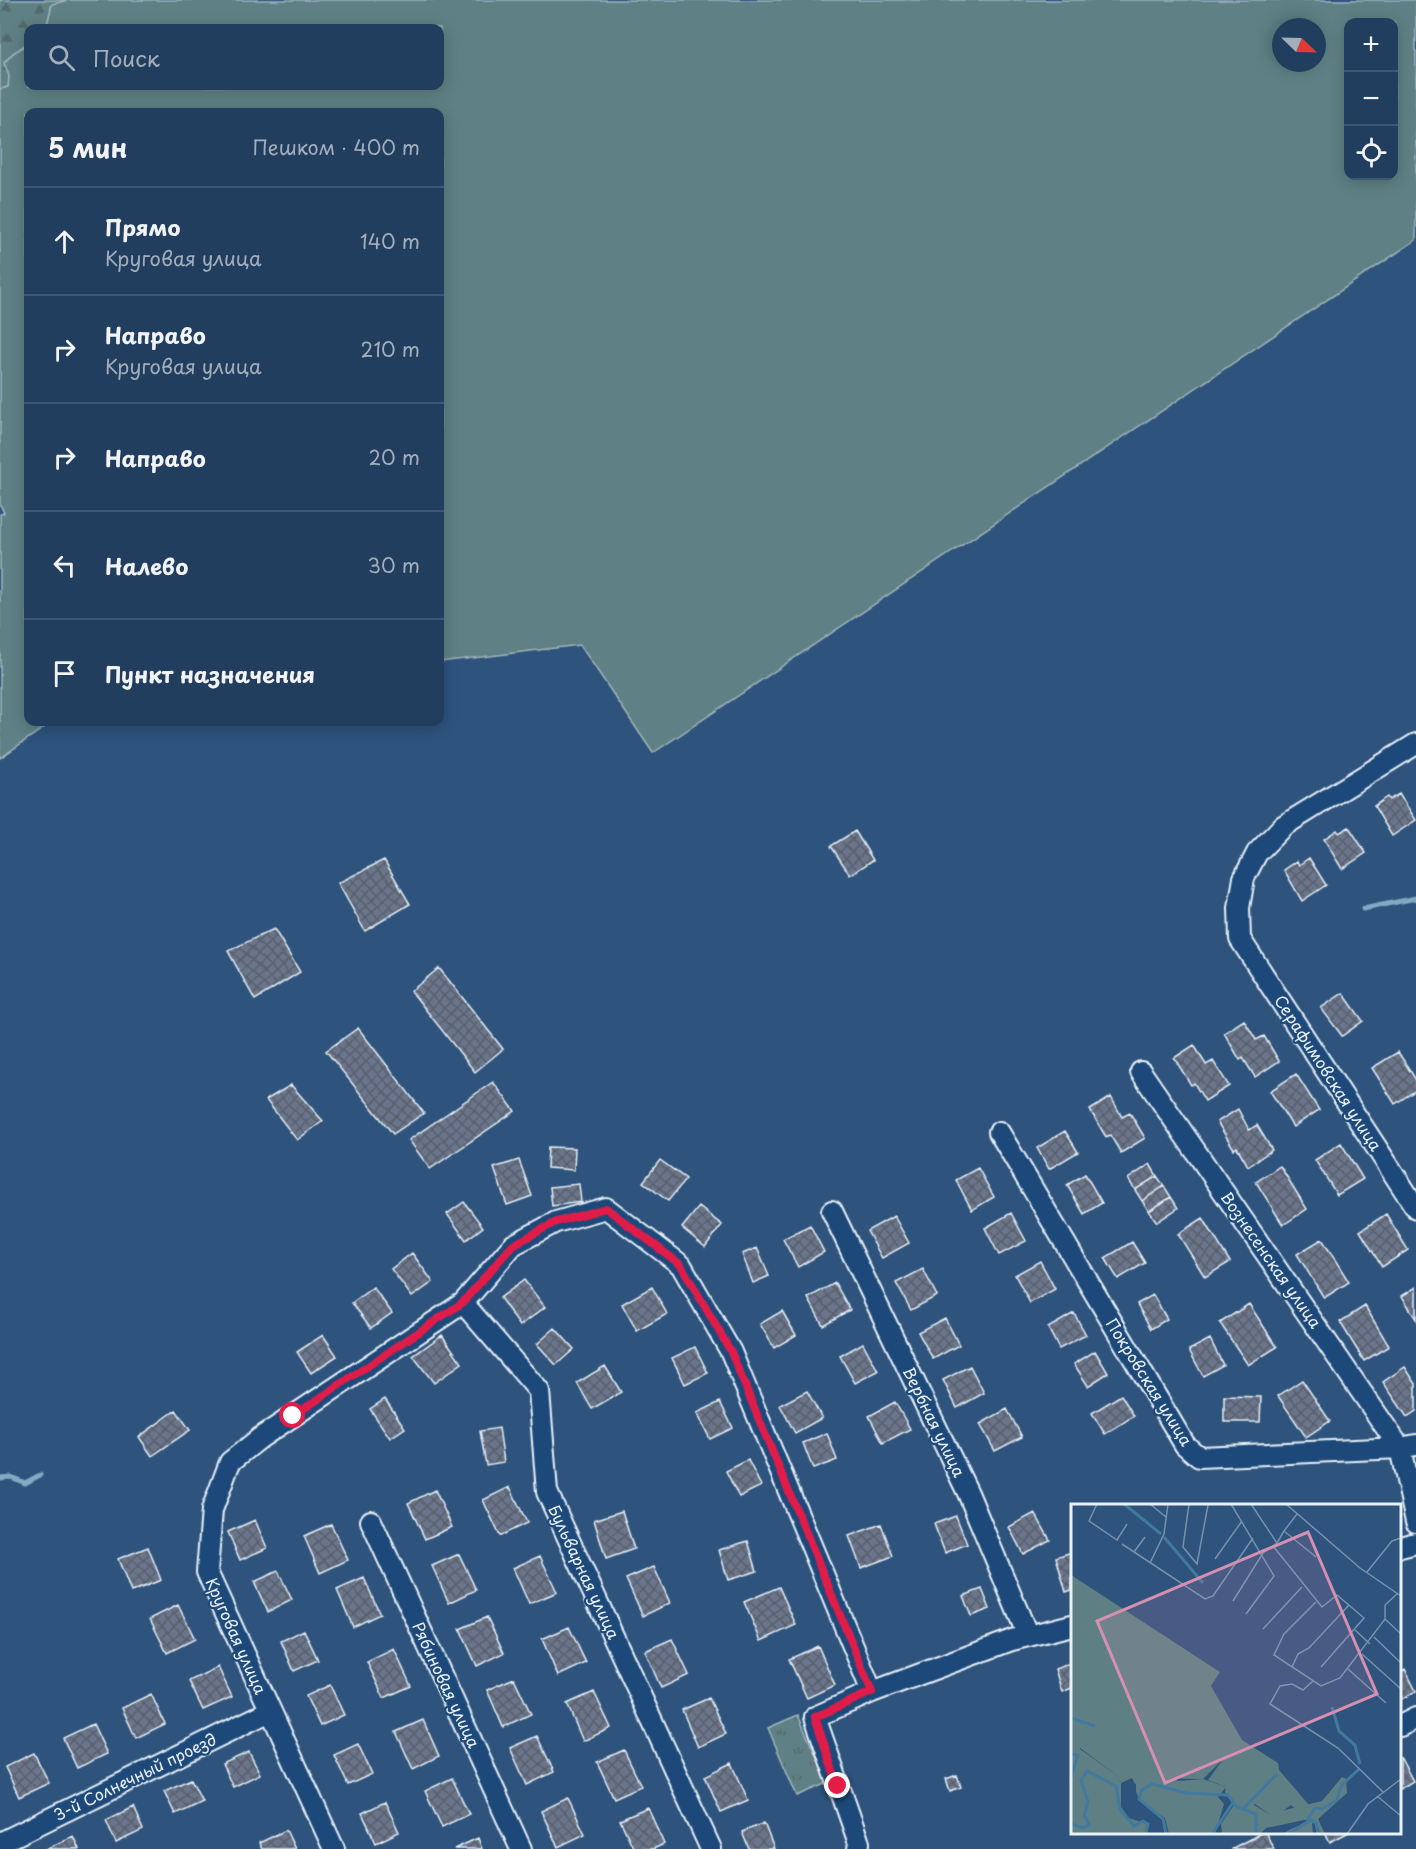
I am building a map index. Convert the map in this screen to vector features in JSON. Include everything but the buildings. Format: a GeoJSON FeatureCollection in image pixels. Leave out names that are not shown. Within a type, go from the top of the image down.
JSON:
{"type":"FeatureCollection","features":[{"type":"Feature","properties":{"kind":"street","name":"Серафимовская улица"},"geometry":{"type":"LineString","coordinates":[[1416,744],[1283,826],[1257,853],[1244,878],[1239,908],[1240,939],[1416,1208]]}},
{"type":"Feature","properties":{"kind":"street","name":"Вознесенская улица"},"geometry":{"type":"LineString","coordinates":[[1141,1072],[1408,1447]]}},
{"type":"Feature","properties":{"kind":"street","name":"Покровская улица"},"geometry":{"type":"LineString","coordinates":[[999,1132],[1185,1445],[1199,1457],[1408,1447]]}},
{"type":"Feature","properties":{"kind":"street","name":"Круговая улица"},"geometry":{"type":"LineString","coordinates":[[334,1849],[207,1572],[212,1510],[230,1462],[260,1438],[462,1303],[513,1245],[556,1222],[606,1208],[681,1265],[731,1352],[872,1692]]}},
{"type":"Feature","properties":{"kind":"street","name":"Вербная улица"},"geometry":{"type":"LineString","coordinates":[[832,1211],[968,1493],[1028,1636]]}},
{"type":"Feature","properties":{"kind":"street","name":"Бульварная улица"},"geometry":{"type":"LineString","coordinates":[[462,1303],[539,1391],[547,1492],[711,1849]]}},
{"type":"Feature","properties":{"kind":"street"},"geometry":{"type":"LineString","coordinates":[[1408,1447],[1416,1522]]}},
{"type":"Feature","properties":{"kind":"street","name":"Рябиновая улица"},"geometry":{"type":"LineString","coordinates":[[371,1521],[521,1849]]}},
{"type":"Feature","properties":{"kind":"street"},"geometry":{"type":"LineString","coordinates":[[1401,1546],[1416,1543]]}},
{"type":"Feature","properties":{"kind":"street"},"geometry":{"type":"LineString","coordinates":[[858,1849],[859,1843],[815,1717],[872,1692],[1012,1640],[1071,1625]]}},
{"type":"Feature","properties":{"kind":"street","name":"3-й Солнечный проезд"},"geometry":{"type":"LineString","coordinates":[[0,1843],[270,1711]]}},
{"type":"Feature","properties":{"kind":"street"},"geometry":{"type":"LineString","coordinates":[[1401,1726],[1416,1718]]}},
{"type":"Feature","properties":{"kind":"green space"},"geometry":{"type":"Polygon","coordinates":[[[0,0],[68,0],[52,4],[47,24],[24,24],[24,46],[4,63],[9,76],[8,87],[0,89],[0,0]]]}},
{"type":"Feature","properties":{"kind":"green space"},"geometry":{"type":"Polygon","coordinates":[[[68,0],[1416,0],[1416,240],[653,753],[580,645],[444,662],[444,108],[24,108],[24,726],[46,726],[0,758],[0,514],[4,513],[0,504],[0,89],[8,87],[4,63],[13,53],[24,46],[24,90],[444,90],[444,24],[47,24],[52,4],[68,0]]]}},
{"type":"Feature","properties":{"kind":"green space"},"geometry":{"type":"Polygon","coordinates":[[[798,1715],[828,1783],[797,1796],[768,1728],[798,1715]]]}},
{"type":"Feature","properties":{"kind":"waterway"},"geometry":{"type":"LineString","coordinates":[[1363,909],[1416,898]]}},
{"type":"Feature","properties":{"kind":"waterway"},"geometry":{"type":"LineString","coordinates":[[0,1478],[11,1477],[25,1483],[40,1475]]}},
{"type":"Feature","properties":{"kind":"route"},"geometry":{"type":"LineString","coordinates":[[293,1416],[462,1303],[513,1245],[556,1222],[606,1208],[681,1265],[731,1352],[872,1692],[815,1717],[838,1786]]}}]}
